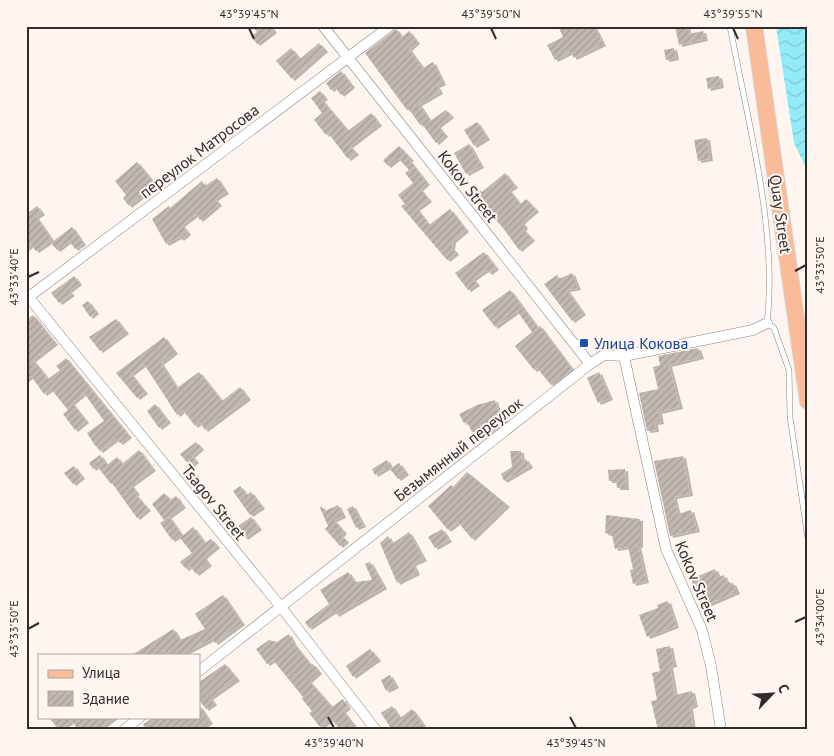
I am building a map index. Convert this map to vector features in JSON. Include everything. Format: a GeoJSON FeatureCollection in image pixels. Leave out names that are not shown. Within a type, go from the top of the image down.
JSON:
{"type":"FeatureCollection","features":[{"type":"Feature","properties":{"kind":"main road","name":"Quay Street"},"geometry":{"type":"LineString","coordinates":[[754,26],[808,401]]}},
{"type":"Feature","properties":{"kind":"street","name":"Kokov Street"},"geometry":{"type":"LineString","coordinates":[[323,26],[590,364]]}},
{"type":"Feature","properties":{"kind":"street","name":"переулок Матросова"},"geometry":{"type":"LineString","coordinates":[[27,297],[390,26]]}},
{"type":"Feature","properties":{"kind":"street","name":"Tsagov Street"},"geometry":{"type":"LineString","coordinates":[[27,297],[281,607],[376,730]]}},
{"type":"Feature","properties":{"kind":"street","name":"Безымянный переулок"},"geometry":{"type":"LineString","coordinates":[[200,670],[590,364],[604,355],[624,356],[753,330],[767,322]]}},
{"type":"Feature","properties":{"kind":"street","name":"Kokov Street"},"geometry":{"type":"LineString","coordinates":[[624,356],[666,548],[702,630],[712,666],[721,730]]}},
{"type":"Feature","properties":{"kind":"street"},"geometry":{"type":"LineString","coordinates":[[124,730],[139,718]]}},
{"type":"Feature","properties":{"kind":"lane"},"geometry":{"type":"LineString","coordinates":[[730,26],[760,181],[770,265],[770,300],[767,322],[774,328],[788,370],[790,417],[808,539]]}},
{"type":"Feature","properties":{"kind":"water"},"geometry":{"type":"Polygon","coordinates":[[[776,26],[808,26],[808,172],[794,143],[776,26]]]}},
{"type":"Feature","properties":{"kind":"building"},"geometry":{"type":"Polygon","coordinates":[[[252,26],[270,26],[274,31],[257,44],[251,36],[257,32],[252,26]]]}},
{"type":"Feature","properties":{"kind":"building"},"geometry":{"type":"Polygon","coordinates":[[[558,26],[594,26],[603,44],[574,58],[571,52],[555,60],[547,45],[563,37],[558,26]]]}},
{"type":"Feature","properties":{"kind":"building"},"geometry":{"type":"Polygon","coordinates":[[[675,26],[687,26],[689,34],[703,31],[705,39],[679,45],[675,26]]]}},
{"type":"Feature","properties":{"kind":"building"},"geometry":{"type":"Polygon","coordinates":[[[396,29],[402,37],[409,31],[417,42],[409,49],[423,68],[433,62],[443,83],[437,86],[440,92],[419,104],[430,121],[446,110],[451,116],[438,126],[445,135],[436,143],[409,109],[407,110],[365,53],[396,29]]]}},
{"type":"Feature","properties":{"kind":"building"},"geometry":{"type":"Polygon","coordinates":[[[319,43],[325,50],[292,79],[276,61],[291,48],[300,59],[319,43]]]}},
{"type":"Feature","properties":{"kind":"building"},"geometry":{"type":"Polygon","coordinates":[[[674,48],[676,58],[666,60],[664,50],[674,48]]]}},
{"type":"Feature","properties":{"kind":"building"},"geometry":{"type":"Polygon","coordinates":[[[341,71],[352,86],[341,95],[335,87],[331,90],[326,83],[341,71]]]}},
{"type":"Feature","properties":{"kind":"building"},"geometry":{"type":"Polygon","coordinates":[[[719,76],[721,86],[708,89],[706,78],[719,76]]]}},
{"type":"Feature","properties":{"kind":"building"},"geometry":{"type":"Polygon","coordinates":[[[320,91],[325,98],[322,100],[348,131],[371,113],[379,124],[350,146],[356,153],[348,159],[328,133],[326,135],[314,120],[322,113],[311,98],[320,91]]]}},
{"type":"Feature","properties":{"kind":"building"},"geometry":{"type":"Polygon","coordinates":[[[477,122],[487,138],[474,146],[464,130],[477,122]]]}},
{"type":"Feature","properties":{"kind":"building"},"geometry":{"type":"Polygon","coordinates":[[[707,138],[710,159],[698,161],[694,140],[707,138]]]}},
{"type":"Feature","properties":{"kind":"building"},"geometry":{"type":"Polygon","coordinates":[[[469,144],[481,166],[466,174],[454,153],[469,144]]]}},
{"type":"Feature","properties":{"kind":"building"},"geometry":{"type":"Polygon","coordinates":[[[399,146],[411,159],[409,160],[427,183],[420,189],[429,200],[417,209],[429,225],[450,209],[466,230],[453,241],[452,248],[456,253],[447,260],[401,206],[405,204],[398,195],[413,183],[405,173],[409,170],[398,158],[388,166],[383,160],[399,146]]]}},
{"type":"Feature","properties":{"kind":"building"},"geometry":{"type":"Polygon","coordinates":[[[137,162],[156,185],[129,206],[123,198],[126,195],[115,181],[137,162]]]}},
{"type":"Feature","properties":{"kind":"building"},"geometry":{"type":"Polygon","coordinates":[[[505,173],[515,186],[509,190],[520,204],[526,199],[536,210],[522,222],[525,227],[523,229],[532,239],[519,250],[474,194],[480,190],[482,192],[505,173]]]}},
{"type":"Feature","properties":{"kind":"building"},"geometry":{"type":"Polygon","coordinates":[[[217,178],[226,192],[215,199],[219,204],[200,220],[196,214],[182,225],[188,233],[181,239],[179,237],[166,244],[152,219],[169,206],[170,208],[202,181],[205,186],[217,178]]]}},
{"type":"Feature","properties":{"kind":"building"},"geometry":{"type":"Polygon","coordinates":[[[37,206],[42,213],[36,217],[52,240],[36,251],[31,245],[26,249],[26,214],[37,206]]]}},
{"type":"Feature","properties":{"kind":"building"},"geometry":{"type":"Polygon","coordinates":[[[72,227],[83,243],[75,249],[69,241],[57,250],[51,243],[72,227]]]}},
{"type":"Feature","properties":{"kind":"building"},"geometry":{"type":"Polygon","coordinates":[[[484,252],[496,268],[489,273],[486,270],[473,279],[477,284],[468,290],[455,273],[484,252]]]}},
{"type":"Feature","properties":{"kind":"building"},"geometry":{"type":"Polygon","coordinates":[[[572,273],[578,288],[567,290],[583,313],[572,321],[544,284],[557,275],[559,279],[572,273]]]}},
{"type":"Feature","properties":{"kind":"building"},"geometry":{"type":"Polygon","coordinates":[[[74,276],[79,283],[69,291],[72,294],[59,303],[51,293],[74,276]]]}},
{"type":"Feature","properties":{"kind":"building"},"geometry":{"type":"Polygon","coordinates":[[[510,290],[572,369],[551,385],[537,368],[534,370],[515,346],[532,332],[517,311],[495,327],[482,310],[510,290]]]}},
{"type":"Feature","properties":{"kind":"building"},"geometry":{"type":"Polygon","coordinates":[[[88,301],[96,312],[90,317],[82,305],[88,301]]]}},
{"type":"Feature","properties":{"kind":"building"},"geometry":{"type":"Polygon","coordinates":[[[33,315],[55,343],[33,360],[29,355],[48,379],[60,370],[56,366],[66,358],[129,436],[120,443],[116,439],[100,451],[94,444],[87,433],[104,421],[84,393],[72,403],[86,421],[75,430],[63,414],[68,410],[51,389],[44,394],[31,376],[26,380],[26,320],[33,315]]]}},
{"type":"Feature","properties":{"kind":"building"},"geometry":{"type":"Polygon","coordinates":[[[116,319],[126,332],[100,351],[89,337],[116,319]]]}},
{"type":"Feature","properties":{"kind":"building"},"geometry":{"type":"Polygon","coordinates":[[[164,337],[175,352],[161,363],[177,388],[199,372],[222,401],[240,387],[248,398],[205,430],[200,422],[195,426],[183,410],[177,415],[144,364],[131,374],[145,392],[137,398],[116,373],[164,337]]]}},
{"type":"Feature","properties":{"kind":"building"},"geometry":{"type":"Polygon","coordinates":[[[698,348],[701,357],[669,365],[680,407],[659,412],[661,422],[655,423],[656,430],[647,431],[639,393],[658,389],[653,367],[660,365],[658,356],[698,348]]]}},
{"type":"Feature","properties":{"kind":"building"},"geometry":{"type":"Polygon","coordinates":[[[599,372],[610,398],[598,403],[587,378],[599,372]]]}},
{"type":"Feature","properties":{"kind":"building"},"geometry":{"type":"Polygon","coordinates":[[[495,400],[498,411],[505,420],[476,440],[467,422],[464,423],[459,414],[477,405],[495,400]]]}},
{"type":"Feature","properties":{"kind":"building"},"geometry":{"type":"Polygon","coordinates":[[[155,404],[168,421],[159,428],[147,411],[155,404]]]}},
{"type":"Feature","properties":{"kind":"building"},"geometry":{"type":"Polygon","coordinates":[[[196,442],[201,448],[192,456],[196,461],[190,466],[180,454],[196,442]]]}},
{"type":"Feature","properties":{"kind":"building"},"geometry":{"type":"Polygon","coordinates":[[[139,450],[153,469],[131,485],[137,493],[135,494],[148,509],[137,518],[112,483],[97,466],[93,469],[89,463],[100,455],[107,465],[117,457],[122,464],[139,450]]]}},
{"type":"Feature","properties":{"kind":"building"},"geometry":{"type":"Polygon","coordinates":[[[510,451],[521,451],[522,461],[526,459],[530,466],[504,481],[501,474],[512,467],[510,451]]]}},
{"type":"Feature","properties":{"kind":"building"},"geometry":{"type":"Polygon","coordinates":[[[683,456],[690,494],[674,497],[678,514],[691,510],[697,530],[670,536],[654,461],[683,456]]]}},
{"type":"Feature","properties":{"kind":"building"},"geometry":{"type":"Polygon","coordinates":[[[387,460],[390,466],[375,475],[372,469],[387,460]]]}},
{"type":"Feature","properties":{"kind":"building"},"geometry":{"type":"Polygon","coordinates":[[[399,463],[406,473],[398,479],[390,469],[399,463]]]}},
{"type":"Feature","properties":{"kind":"building"},"geometry":{"type":"Polygon","coordinates":[[[74,466],[82,477],[73,484],[64,473],[74,466]]]}},
{"type":"Feature","properties":{"kind":"building"},"geometry":{"type":"Polygon","coordinates":[[[625,469],[626,488],[617,488],[616,481],[609,481],[608,470],[625,469]]]}},
{"type":"Feature","properties":{"kind":"building"},"geometry":{"type":"Polygon","coordinates":[[[467,472],[507,505],[472,539],[458,522],[448,530],[428,506],[451,485],[453,487],[467,472]]]}},
{"type":"Feature","properties":{"kind":"building"},"geometry":{"type":"Polygon","coordinates":[[[240,486],[247,495],[251,492],[262,507],[250,515],[233,491],[240,486]]]}},
{"type":"Feature","properties":{"kind":"building"},"geometry":{"type":"Polygon","coordinates":[[[164,493],[170,500],[176,496],[183,506],[164,520],[152,504],[164,493]]]}},
{"type":"Feature","properties":{"kind":"building"},"geometry":{"type":"Polygon","coordinates":[[[338,505],[343,516],[334,520],[344,532],[341,535],[346,541],[340,546],[325,529],[328,526],[320,508],[321,506],[325,511],[338,505]]]}},
{"type":"Feature","properties":{"kind":"building"},"geometry":{"type":"Polygon","coordinates":[[[353,506],[363,525],[356,528],[347,509],[353,506]]]}},
{"type":"Feature","properties":{"kind":"building"},"geometry":{"type":"Polygon","coordinates":[[[606,515],[640,519],[640,546],[638,546],[646,581],[633,584],[630,570],[633,569],[628,547],[615,549],[612,535],[605,533],[606,515]]]}},
{"type":"Feature","properties":{"kind":"building"},"geometry":{"type":"Polygon","coordinates":[[[169,517],[181,534],[172,540],[160,523],[169,517]]]}},
{"type":"Feature","properties":{"kind":"building"},"geometry":{"type":"Polygon","coordinates":[[[251,517],[259,528],[245,538],[237,527],[251,517]]]}},
{"type":"Feature","properties":{"kind":"building"},"geometry":{"type":"Polygon","coordinates":[[[193,527],[205,543],[211,539],[217,546],[204,557],[209,564],[196,574],[190,566],[186,569],[180,562],[192,553],[180,538],[193,527]]]}},
{"type":"Feature","properties":{"kind":"building"},"geometry":{"type":"Polygon","coordinates":[[[442,529],[449,540],[435,548],[428,537],[442,529]]]}},
{"type":"Feature","properties":{"kind":"building"},"geometry":{"type":"Polygon","coordinates":[[[409,532],[424,559],[413,564],[417,573],[397,583],[380,543],[388,536],[392,544],[409,532]]]}},
{"type":"Feature","properties":{"kind":"building"},"geometry":{"type":"Polygon","coordinates":[[[370,562],[384,587],[336,615],[334,611],[309,628],[305,622],[329,604],[320,590],[348,572],[355,582],[372,580],[365,564],[370,562]]]}},
{"type":"Feature","properties":{"kind":"building"},"geometry":{"type":"Polygon","coordinates":[[[715,569],[719,577],[724,575],[726,581],[728,580],[730,584],[733,583],[737,592],[702,607],[691,579],[715,569]]]}},
{"type":"Feature","properties":{"kind":"building"},"geometry":{"type":"Polygon","coordinates":[[[223,595],[242,623],[215,643],[212,639],[187,652],[188,654],[166,654],[164,650],[158,654],[134,654],[173,629],[180,640],[205,629],[195,614],[223,595]]]}},
{"type":"Feature","properties":{"kind":"building"},"geometry":{"type":"Polygon","coordinates":[[[668,601],[676,626],[647,637],[639,615],[658,608],[657,605],[668,601]]]}},
{"type":"Feature","properties":{"kind":"building"},"geometry":{"type":"Polygon","coordinates":[[[289,634],[294,644],[319,672],[309,681],[332,707],[343,699],[348,707],[343,711],[358,730],[340,730],[332,719],[320,727],[309,713],[312,711],[302,699],[303,697],[273,660],[267,664],[256,649],[269,640],[277,642],[289,634]]]}},
{"type":"Feature","properties":{"kind":"building"},"geometry":{"type":"Polygon","coordinates":[[[670,646],[674,665],[670,666],[675,695],[692,691],[695,705],[690,707],[693,728],[658,730],[651,701],[657,700],[652,673],[660,671],[656,649],[670,646]]]}},
{"type":"Feature","properties":{"kind":"building"},"geometry":{"type":"Polygon","coordinates":[[[370,649],[378,659],[353,677],[346,666],[370,649]]]}},
{"type":"Feature","properties":{"kind":"building"},"geometry":{"type":"Polygon","coordinates":[[[225,664],[237,679],[210,698],[214,703],[206,709],[200,701],[200,681],[225,664]]]}},
{"type":"Feature","properties":{"kind":"building"},"geometry":{"type":"Polygon","coordinates":[[[390,675],[396,686],[386,691],[381,680],[390,675]]]}},
{"type":"Feature","properties":{"kind":"building"},"geometry":{"type":"Polygon","coordinates":[[[392,706],[400,718],[412,709],[427,730],[392,730],[381,713],[392,706]]]}},
{"type":"Feature","properties":{"kind":"building"},"geometry":{"type":"Polygon","coordinates":[[[200,707],[210,722],[202,727],[204,730],[191,730],[189,727],[184,730],[147,730],[143,724],[153,718],[200,718],[200,707]]]}},
{"type":"Feature","properties":{"kind":"building"},"geometry":{"type":"Polygon","coordinates":[[[54,718],[114,718],[98,730],[78,730],[72,721],[59,730],[51,720],[54,718]]]}},
{"type":"Feature","properties":{"kind":"place","name":"Улица Кокова"},"geometry":{"type":"Point","coordinates":[584,343]}}]}
